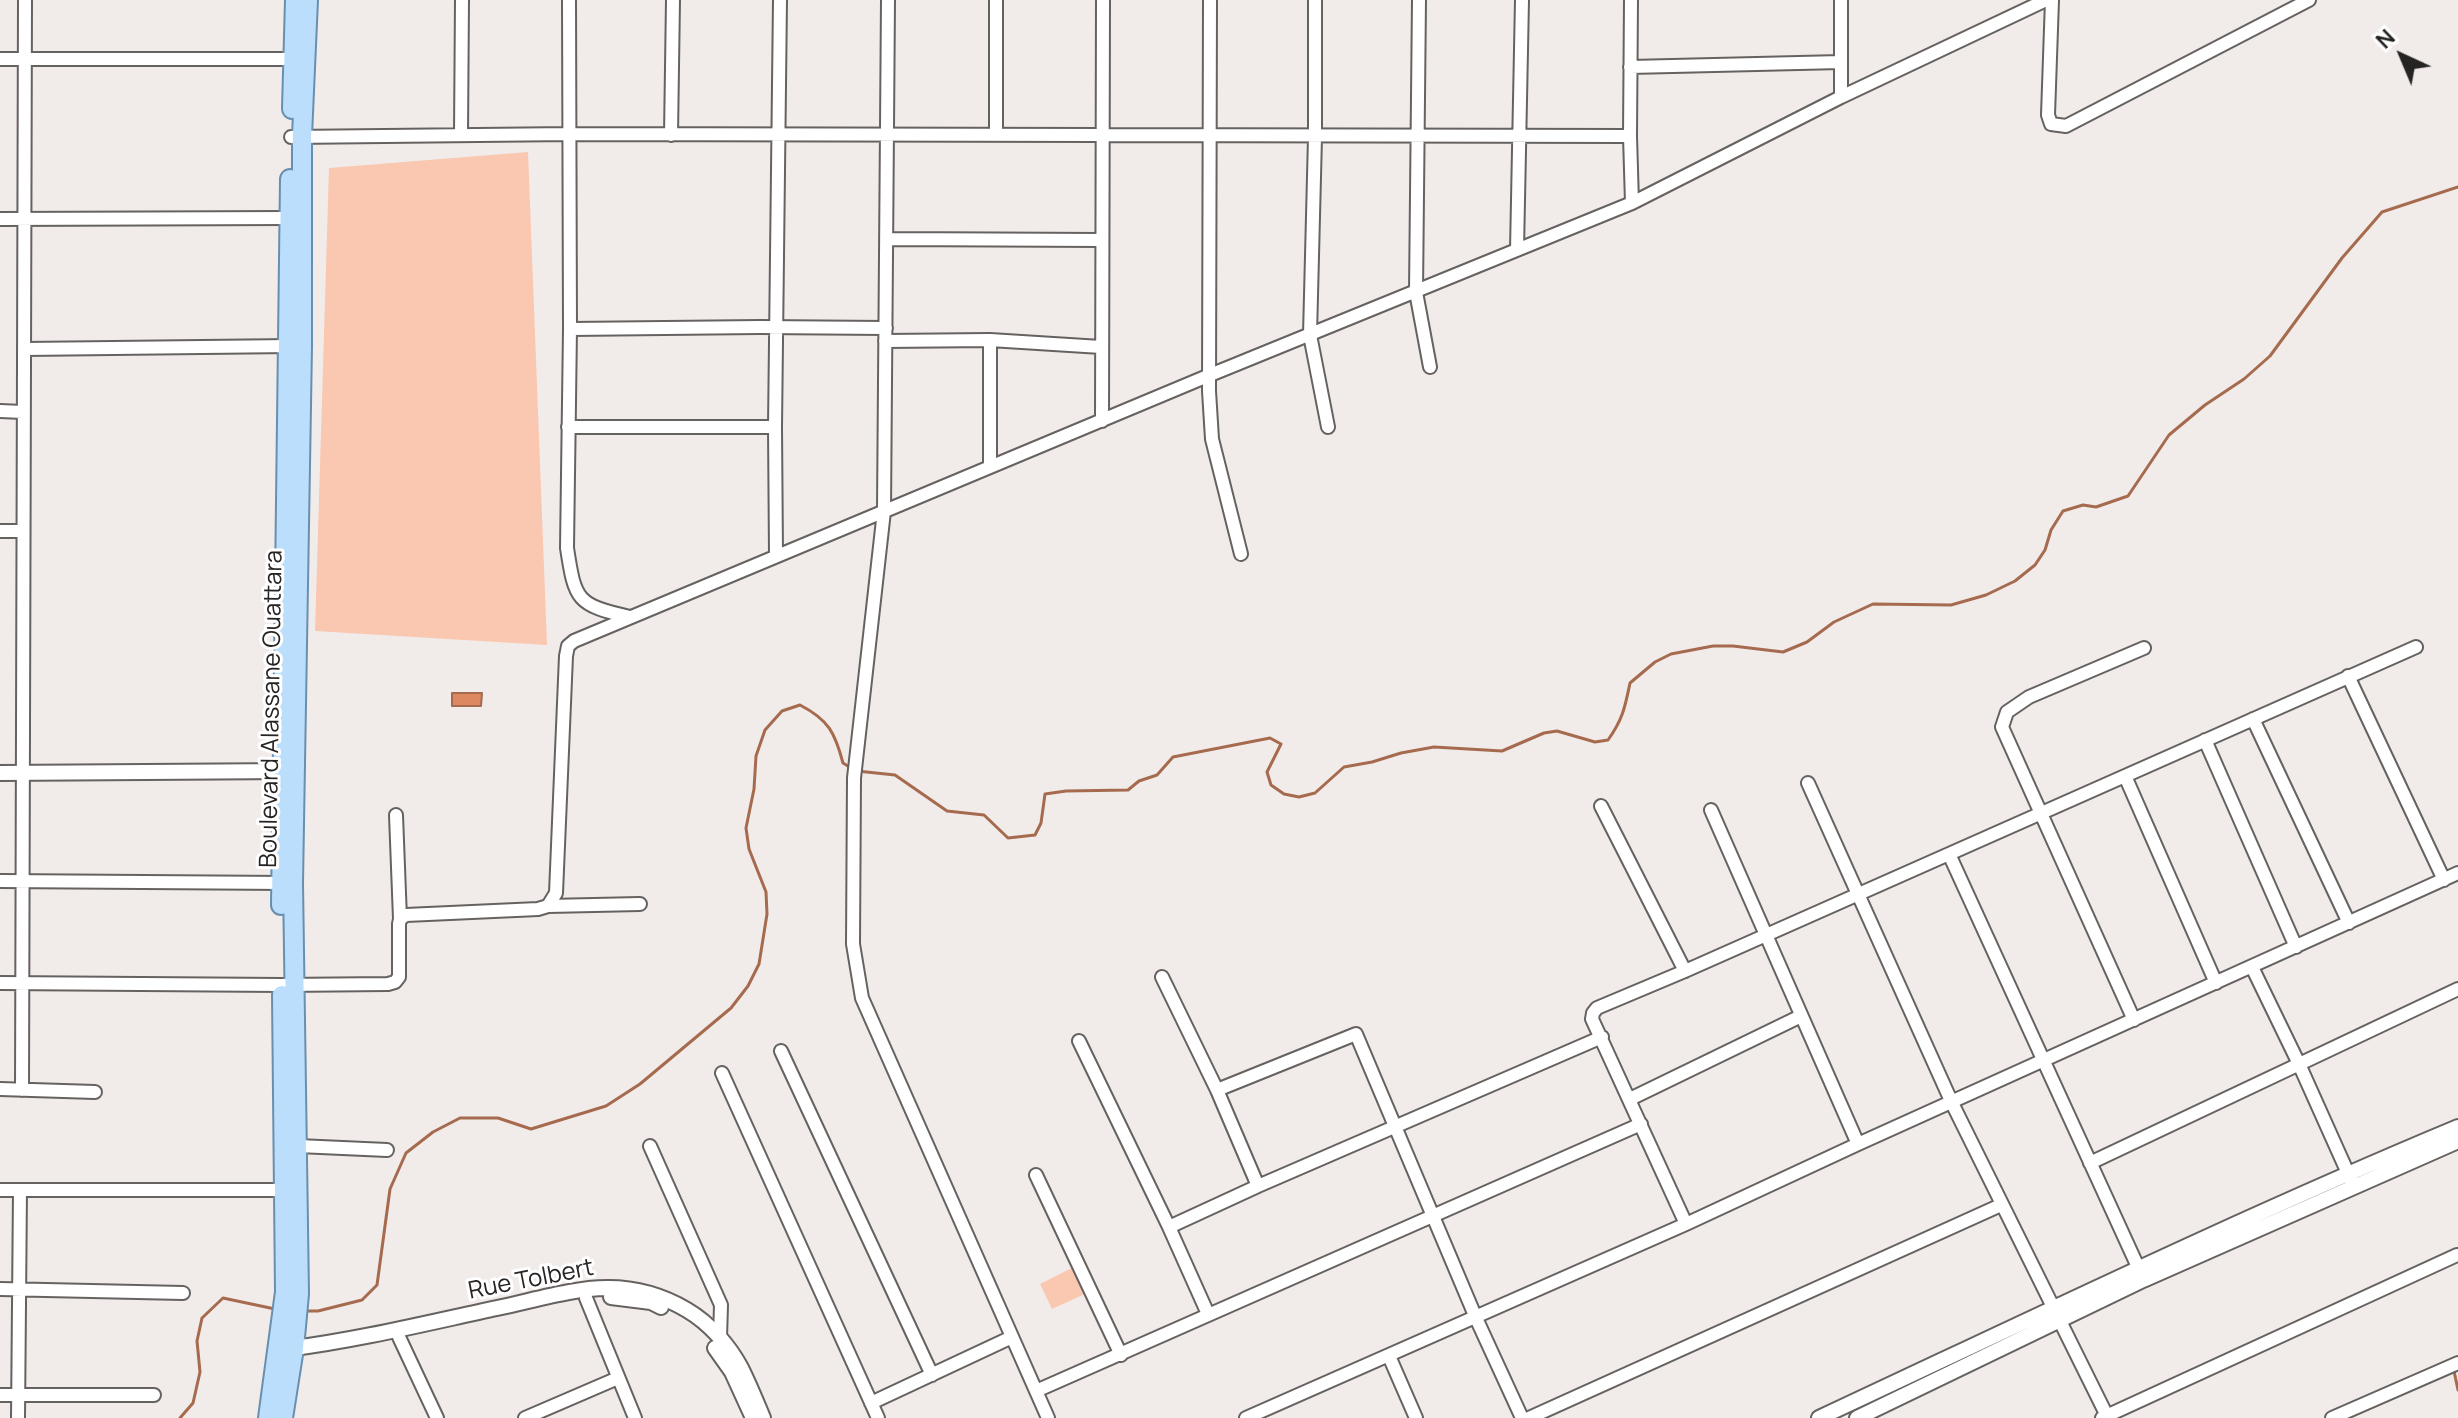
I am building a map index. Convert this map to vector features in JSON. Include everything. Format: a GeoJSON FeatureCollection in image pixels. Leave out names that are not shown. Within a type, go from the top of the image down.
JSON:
{"type":"FeatureCollection","features":[{"type":"Feature","properties":{"kind":"main road","name":"Boulevard Alassane Ouattara"},"geometry":{"type":"LineString","coordinates":[[283,1418],[292,1293],[287,883],[297,136],[295,0]]}},
{"type":"Feature","properties":{"kind":"main road","name":"Boulevard Alassane Ouattara"},"geometry":{"type":"LineString","coordinates":[[295,346],[289,218],[308,0]]}},
{"type":"Feature","properties":{"kind":"main road","name":"Boulevard Alassane Ouattara"},"geometry":{"type":"LineString","coordinates":[[288,985],[298,1146],[291,1190]]}},
{"type":"Feature","properties":{"kind":"main road","name":"Boulevard Alassane Ouattara"},"geometry":{"type":"LineString","coordinates":[[268,1418],[287,1347]]}},
{"type":"Feature","properties":{"kind":"street"},"geometry":{"type":"LineString","coordinates":[[22,1090],[25,0]]}},
{"type":"Feature","properties":{"kind":"street"},"geometry":{"type":"LineString","coordinates":[[461,134],[462,0]]}},
{"type":"Feature","properties":{"kind":"street"},"geometry":{"type":"LineString","coordinates":[[569,0],[571,134],[567,548],[572,583],[579,597],[594,609],[630,617]]}},
{"type":"Feature","properties":{"kind":"street"},"geometry":{"type":"LineString","coordinates":[[671,135],[673,0]]}},
{"type":"Feature","properties":{"kind":"street"},"geometry":{"type":"LineString","coordinates":[[776,555],[780,0]]}},
{"type":"Feature","properties":{"kind":"street"},"geometry":{"type":"LineString","coordinates":[[888,0],[884,511],[854,778],[853,944],[862,998],[1048,1418]]}},
{"type":"Feature","properties":{"kind":"street"},"geometry":{"type":"LineString","coordinates":[[996,0],[996,135]]}},
{"type":"Feature","properties":{"kind":"street"},"geometry":{"type":"LineString","coordinates":[[1102,421],[1103,0]]}},
{"type":"Feature","properties":{"kind":"street"},"geometry":{"type":"LineString","coordinates":[[1210,0],[1212,439],[1241,554]]}},
{"type":"Feature","properties":{"kind":"street"},"geometry":{"type":"LineString","coordinates":[[1315,0],[1310,335],[1328,427]]}},
{"type":"Feature","properties":{"kind":"street"},"geometry":{"type":"LineString","coordinates":[[1419,0],[1416,292],[1430,367]]}},
{"type":"Feature","properties":{"kind":"street"},"geometry":{"type":"LineString","coordinates":[[1517,250],[1522,0]]}},
{"type":"Feature","properties":{"kind":"street"},"geometry":{"type":"LineString","coordinates":[[1631,0],[1632,203]]}},
{"type":"Feature","properties":{"kind":"street"},"geometry":{"type":"LineString","coordinates":[[1841,0],[1841,97]]}},
{"type":"Feature","properties":{"kind":"street"},"geometry":{"type":"LineString","coordinates":[[548,906],[556,893],[566,656],[568,646],[584,636],[1632,203],[1841,97],[2046,0]]}},
{"type":"Feature","properties":{"kind":"street"},"geometry":{"type":"LineString","coordinates":[[2052,0],[2048,115],[2051,124],[2057,127],[2066,126],[2309,0]]}},
{"type":"Feature","properties":{"kind":"street"},"geometry":{"type":"LineString","coordinates":[[0,59],[294,59]]}},
{"type":"Feature","properties":{"kind":"street"},"geometry":{"type":"LineString","coordinates":[[1630,67],[1841,62]]}},
{"type":"Feature","properties":{"kind":"street"},"geometry":{"type":"LineString","coordinates":[[297,136],[1630,136]]}},
{"type":"Feature","properties":{"kind":"street"},"geometry":{"type":"LineString","coordinates":[[0,219],[289,218]]}},
{"type":"Feature","properties":{"kind":"street"},"geometry":{"type":"LineString","coordinates":[[887,239],[1102,240]]}},
{"type":"Feature","properties":{"kind":"street"},"geometry":{"type":"LineString","coordinates":[[570,329],[777,327],[1101,347]]}},
{"type":"Feature","properties":{"kind":"street"},"geometry":{"type":"LineString","coordinates":[[990,340],[990,467]]}},
{"type":"Feature","properties":{"kind":"street"},"geometry":{"type":"LineString","coordinates":[[24,349],[295,346]]}},
{"type":"Feature","properties":{"kind":"street"},"geometry":{"type":"LineString","coordinates":[[0,411],[23,412]]}},
{"type":"Feature","properties":{"kind":"street"},"geometry":{"type":"LineString","coordinates":[[568,427],[775,427]]}},
{"type":"Feature","properties":{"kind":"street"},"geometry":{"type":"LineString","coordinates":[[0,531],[23,531]]}},
{"type":"Feature","properties":{"kind":"street"},"geometry":{"type":"LineString","coordinates":[[1686,1224],[1592,1019],[1597,1008],[2416,647]]}},
{"type":"Feature","properties":{"kind":"street"},"geometry":{"type":"LineString","coordinates":[[2134,1020],[2002,727],[2007,712],[2029,697],[2144,648]]}},
{"type":"Feature","properties":{"kind":"street"},"geometry":{"type":"LineString","coordinates":[[2348,676],[2444,880]]}},
{"type":"Feature","properties":{"kind":"street"},"geometry":{"type":"LineString","coordinates":[[2253,719],[2349,923]]}},
{"type":"Feature","properties":{"kind":"street"},"geometry":{"type":"LineString","coordinates":[[2205,740],[2296,947]]}},
{"type":"Feature","properties":{"kind":"street"},"geometry":{"type":"LineString","coordinates":[[0,773],[288,771]]}},
{"type":"Feature","properties":{"kind":"street"},"geometry":{"type":"LineString","coordinates":[[2125,776],[2216,983]]}},
{"type":"Feature","properties":{"kind":"street"},"geometry":{"type":"LineString","coordinates":[[1808,783],[1952,1103],[2106,1417],[2457,1255]]}},
{"type":"Feature","properties":{"kind":"street"},"geometry":{"type":"LineString","coordinates":[[1601,806],[1685,971]]}},
{"type":"Feature","properties":{"kind":"street"},"geometry":{"type":"LineString","coordinates":[[1711,810],[1858,1144]]}},
{"type":"Feature","properties":{"kind":"street"},"geometry":{"type":"LineString","coordinates":[[0,983],[288,985],[395,982],[400,970],[396,815]]}},
{"type":"Feature","properties":{"kind":"street"},"geometry":{"type":"LineString","coordinates":[[1949,854],[2138,1267]]}},
{"type":"Feature","properties":{"kind":"street"},"geometry":{"type":"LineString","coordinates":[[1246,1418],[1686,1224],[2458,873]]}},
{"type":"Feature","properties":{"kind":"street"},"geometry":{"type":"LineString","coordinates":[[0,881],[287,883]]}},
{"type":"Feature","properties":{"kind":"street"},"geometry":{"type":"LineString","coordinates":[[400,919],[406,915],[548,906],[640,904]]}},
{"type":"Feature","properties":{"kind":"street"},"geometry":{"type":"LineString","coordinates":[[2252,967],[2351,1180]]}},
{"type":"Feature","properties":{"kind":"street"},"geometry":{"type":"LineString","coordinates":[[1162,977],[1217,1090],[1258,1186]]}},
{"type":"Feature","properties":{"kind":"street"},"geometry":{"type":"LineString","coordinates":[[2090,1163],[2458,989]]}},
{"type":"Feature","properties":{"kind":"street"},"geometry":{"type":"LineString","coordinates":[[1630,1099],[1801,1016]]}},
{"type":"Feature","properties":{"kind":"street"},"geometry":{"type":"LineString","coordinates":[[1217,1090],[1356,1034],[1476,1318],[1522,1418]]}},
{"type":"Feature","properties":{"kind":"street"},"geometry":{"type":"LineString","coordinates":[[1169,1227],[1602,1037]]}},
{"type":"Feature","properties":{"kind":"street"},"geometry":{"type":"LineString","coordinates":[[1079,1041],[1208,1314]]}},
{"type":"Feature","properties":{"kind":"street"},"geometry":{"type":"LineString","coordinates":[[781,1051],[932,1375]]}},
{"type":"Feature","properties":{"kind":"street"},"geometry":{"type":"LineString","coordinates":[[722,1073],[878,1418]]}},
{"type":"Feature","properties":{"kind":"street"},"geometry":{"type":"LineString","coordinates":[[0,1089],[95,1092]]}},
{"type":"Feature","properties":{"kind":"street"},"geometry":{"type":"LineString","coordinates":[[1036,1391],[1641,1124]]}},
{"type":"Feature","properties":{"kind":"street"},"geometry":{"type":"LineString","coordinates":[[1822,1417],[2351,1180],[2458,1127]]}},
{"type":"Feature","properties":{"kind":"street"},"geometry":{"type":"LineString","coordinates":[[1857,1418],[2138,1267],[2351,1180],[2458,1141]]}},
{"type":"Feature","properties":{"kind":"street"},"geometry":{"type":"LineString","coordinates":[[298,1146],[387,1150]]}},
{"type":"Feature","properties":{"kind":"street"},"geometry":{"type":"LineString","coordinates":[[650,1146],[721,1305],[720,1338]]}},
{"type":"Feature","properties":{"kind":"street"},"geometry":{"type":"LineString","coordinates":[[1036,1175],[1121,1355]]}},
{"type":"Feature","properties":{"kind":"street"},"geometry":{"type":"LineString","coordinates":[[0,1190],[291,1190]]}},
{"type":"Feature","properties":{"kind":"street"},"geometry":{"type":"LineString","coordinates":[[18,1418],[20,1190]]}},
{"type":"Feature","properties":{"kind":"street"},"geometry":{"type":"LineString","coordinates":[[1529,1418],[2001,1205]]}},
{"type":"Feature","properties":{"kind":"street"},"geometry":{"type":"LineString","coordinates":[[0,1289],[183,1293]]}},
{"type":"Feature","properties":{"kind":"street","name":"Rue Tolbert"},"geometry":{"type":"LineString","coordinates":[[287,1347],[394,1331],[585,1289],[639,1290],[670,1301],[691,1313],[720,1338],[741,1367],[763,1418]]}},
{"type":"Feature","properties":{"kind":"street","name":"Rue Tolbert"},"geometry":{"type":"LineString","coordinates":[[287,1347],[399,1337],[586,1298],[619,1297],[651,1302],[686,1320],[722,1357],[753,1418]]}},
{"type":"Feature","properties":{"kind":"street"},"geometry":{"type":"LineString","coordinates":[[586,1298],[635,1418]]}},
{"type":"Feature","properties":{"kind":"street"},"geometry":{"type":"LineString","coordinates":[[399,1337],[437,1418]]}},
{"type":"Feature","properties":{"kind":"street"},"geometry":{"type":"LineString","coordinates":[[871,1403],[1012,1337]]}},
{"type":"Feature","properties":{"kind":"street"},"geometry":{"type":"LineString","coordinates":[[1389,1356],[1416,1418]]}},
{"type":"Feature","properties":{"kind":"street"},"geometry":{"type":"LineString","coordinates":[[2332,1418],[2458,1363]]}},
{"type":"Feature","properties":{"kind":"street"},"geometry":{"type":"LineString","coordinates":[[525,1418],[618,1378]]}},
{"type":"Feature","properties":{"kind":"street"},"geometry":{"type":"LineString","coordinates":[[0,1395],[154,1395]]}},
{"type":"Feature","properties":{"kind":"shaded area"},"geometry":{"type":"Polygon","coordinates":[[[528,152],[547,645],[315,631],[329,168],[528,152]]]}},
{"type":"Feature","properties":{"kind":"shaded area"},"geometry":{"type":"Polygon","coordinates":[[[452,693],[482,693],[481,706],[452,706],[452,693]]]}},
{"type":"Feature","properties":{"kind":"shaded area"},"geometry":{"type":"Polygon","coordinates":[[[1074,1267],[1087,1293],[1052,1309],[1040,1284],[1074,1267]]]}},
{"type":"Feature","properties":{"kind":"waterway"},"geometry":{"type":"LineString","coordinates":[[857,771],[895,775],[947,811],[984,815],[1008,838],[1035,835],[1041,823],[1045,794],[1128,790],[1139,781],[1157,775],[1173,757],[1270,738],[1281,744],[1267,772],[1271,785],[1284,794],[1299,797],[1315,793],[1344,767],[1401,753],[1434,747],[1502,751],[1544,733],[1557,731],[1595,742],[1608,740],[1623,713],[1630,683],[1655,662],[1671,654],[1713,646],[1783,652],[1807,642],[1834,622],[1873,604],[1951,605],[1986,595],[2015,581],[2035,565],[2063,511],[2083,505],[2096,507],[2128,496],[2169,435],[2270,356],[2342,258],[2382,212],[2458,187]]}},
{"type":"Feature","properties":{"kind":"waterway"},"geometry":{"type":"LineString","coordinates":[[303,1311],[318,1311],[362,1300],[377,1285],[390,1189],[406,1153],[433,1132],[460,1118],[498,1118],[531,1129],[606,1106],[640,1084],[731,1008],[748,986],[759,964],[767,914],[766,892],[749,849],[746,828],[754,789],[756,756],[765,730],[782,711],[800,705],[818,716],[834,735],[843,763],[851,768]]}},
{"type":"Feature","properties":{"kind":"waterway"},"geometry":{"type":"LineString","coordinates":[[180,1418],[193,1403],[200,1372],[197,1341],[202,1318],[223,1298],[275,1309]]}},
{"type":"Feature","properties":{"kind":"waterway"},"geometry":{"type":"LineString","coordinates":[[2454,1371],[2458,1390]]}}]}
